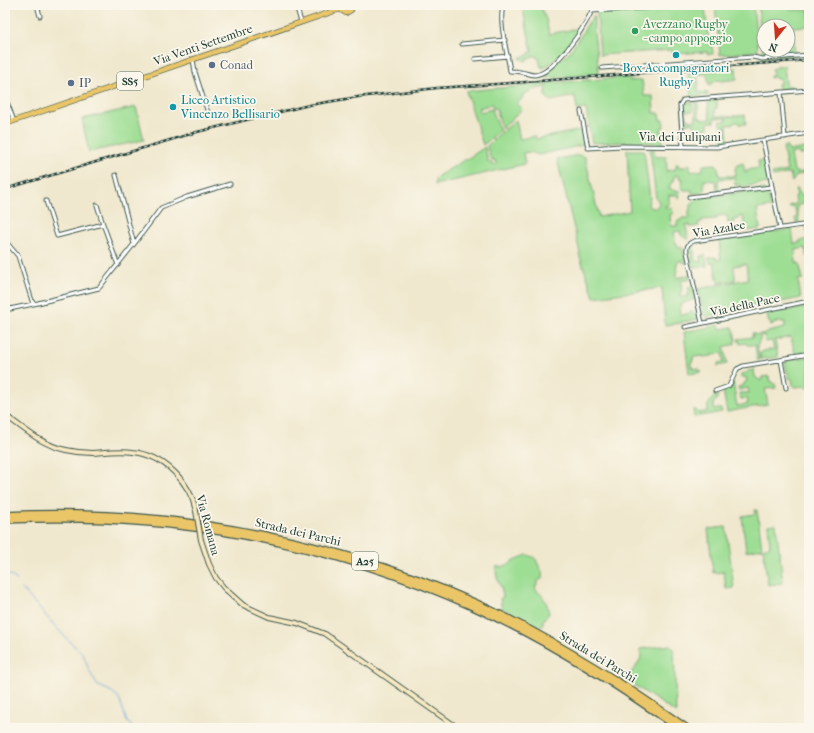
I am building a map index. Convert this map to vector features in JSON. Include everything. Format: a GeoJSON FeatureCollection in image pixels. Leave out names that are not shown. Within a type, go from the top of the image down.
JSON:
{"type":"FeatureCollection","features":[{"type":"Feature","properties":{"kind":"highway","name":"Strada dei Parchi"},"geometry":{"type":"LineString","coordinates":[[5,515],[98,515],[141,517],[184,522],[228,528],[274,537],[332,551],[365,561],[450,592],[531,630],[606,674],[687,728]]}},
{"type":"Feature","properties":{"kind":"highway","name":"Strada dei Parchi"},"geometry":{"type":"LineString","coordinates":[[5,520],[97,520],[142,522],[190,527],[279,543],[362,565],[448,596],[522,631],[585,666],[678,728]]}},
{"type":"Feature","properties":{"kind":"main road","name":"SS5"},"geometry":{"type":"LineString","coordinates":[[340,7],[342,12],[348,12],[351,5]]}},
{"type":"Feature","properties":{"kind":"main road","name":"Via Venti Settembre"},"geometry":{"type":"LineString","coordinates":[[5,124],[301,22],[340,7]]}},
{"type":"Feature","properties":{"kind":"main road","name":"Via Romana"},"geometry":{"type":"LineString","coordinates":[[5,415],[42,441],[59,448],[81,452],[135,452],[154,458],[167,466],[178,476],[188,489],[195,504],[201,540],[209,564],[216,578],[224,588],[243,605],[268,617],[297,623],[325,634],[458,728]]}},
{"type":"Feature","properties":{"kind":"street"},"geometry":{"type":"LineString","coordinates":[[37,5],[40,16]]}},
{"type":"Feature","properties":{"kind":"street"},"geometry":{"type":"LineString","coordinates":[[296,5],[301,22]]}},
{"type":"Feature","properties":{"kind":"street"},"geometry":{"type":"LineString","coordinates":[[504,5],[502,8],[502,23],[510,71],[521,72],[529,75],[545,72],[568,50],[584,26],[595,5]]}},
{"type":"Feature","properties":{"kind":"street"},"geometry":{"type":"LineString","coordinates":[[592,11],[661,7]]}},
{"type":"Feature","properties":{"kind":"street"},"geometry":{"type":"LineString","coordinates":[[462,44],[505,40]]}},
{"type":"Feature","properties":{"kind":"street"},"geometry":{"type":"LineString","coordinates":[[602,68],[754,57],[762,59],[809,55]]}},
{"type":"Feature","properties":{"kind":"street"},"geometry":{"type":"LineString","coordinates":[[474,59],[508,56]]}},
{"type":"Feature","properties":{"kind":"street"},"geometry":{"type":"LineString","coordinates":[[193,59],[195,72],[208,113]]}},
{"type":"Feature","properties":{"kind":"street"},"geometry":{"type":"LineString","coordinates":[[683,146],[680,105],[684,100],[809,90]]}},
{"type":"Feature","properties":{"kind":"street"},"geometry":{"type":"LineString","coordinates":[[781,93],[785,137]]}},
{"type":"Feature","properties":{"kind":"street"},"geometry":{"type":"LineString","coordinates":[[5,97],[14,121]]}},
{"type":"Feature","properties":{"kind":"street","name":"Via dei Tulipani"},"geometry":{"type":"LineString","coordinates":[[581,111],[588,148],[621,146],[717,147],[809,133]]}},
{"type":"Feature","properties":{"kind":"street"},"geometry":{"type":"LineString","coordinates":[[763,140],[780,228]]}},
{"type":"Feature","properties":{"kind":"street"},"geometry":{"type":"LineString","coordinates":[[116,175],[134,244]]}},
{"type":"Feature","properties":{"kind":"street"},"geometry":{"type":"LineString","coordinates":[[5,310],[99,288],[118,266],[161,208],[187,197],[230,184]]}},
{"type":"Feature","properties":{"kind":"street"},"geometry":{"type":"LineString","coordinates":[[689,197],[771,187]]}},
{"type":"Feature","properties":{"kind":"street"},"geometry":{"type":"LineString","coordinates":[[46,201],[58,236],[103,224]]}},
{"type":"Feature","properties":{"kind":"street"},"geometry":{"type":"LineString","coordinates":[[97,205],[118,266]]}},
{"type":"Feature","properties":{"kind":"street","name":"Via Azalee"},"geometry":{"type":"LineString","coordinates":[[702,323],[686,248],[688,244],[694,241],[809,224]]}},
{"type":"Feature","properties":{"kind":"street"},"geometry":{"type":"LineString","coordinates":[[7,243],[18,256],[33,304]]}},
{"type":"Feature","properties":{"kind":"street","name":"Via della Pace"},"geometry":{"type":"LineString","coordinates":[[685,327],[809,301]]}},
{"type":"Feature","properties":{"kind":"street"},"geometry":{"type":"LineString","coordinates":[[716,391],[729,386],[737,369],[741,367],[809,356]]}},
{"type":"Feature","properties":{"kind":"street"},"geometry":{"type":"LineString","coordinates":[[781,360],[786,388]]}},
{"type":"Feature","properties":{"kind":"green space"},"geometry":{"type":"Polygon","coordinates":[[[522,5],[540,5],[546,19],[549,34],[580,28],[564,52],[544,68],[541,67],[539,58],[536,56],[532,56],[532,58],[525,61],[520,59],[520,57],[529,55],[529,53],[532,52],[522,5]]]}},
{"type":"Feature","properties":{"kind":"green space","name":"Avezzano Rugby - campo appoggio"},"geometry":{"type":"Polygon","coordinates":[[[669,5],[703,5],[703,7],[705,7],[709,45],[712,45],[713,54],[707,54],[707,52],[672,54],[672,50],[600,55],[597,13],[669,8],[669,5]]]}},
{"type":"Feature","properties":{"kind":"green space"},"geometry":{"type":"Polygon","coordinates":[[[715,5],[753,5],[756,33],[756,51],[720,55],[715,5]]]}},
{"type":"Feature","properties":{"kind":"green space"},"geometry":{"type":"Polygon","coordinates":[[[758,5],[791,5],[791,10],[809,10],[809,26],[796,27],[796,18],[759,18],[758,5]]]}},
{"type":"Feature","properties":{"kind":"green space"},"geometry":{"type":"Polygon","coordinates":[[[594,15],[594,31],[599,74],[547,78],[549,70],[573,48],[594,15]]]}},
{"type":"Feature","properties":{"kind":"green space"},"geometry":{"type":"Polygon","coordinates":[[[784,66],[786,83],[788,86],[792,87],[791,89],[780,90],[778,84],[780,83],[780,79],[776,79],[775,77],[770,78],[770,76],[773,75],[772,69],[784,66]]]}},
{"type":"Feature","properties":{"kind":"green space"},"geometry":{"type":"Polygon","coordinates":[[[736,68],[737,79],[722,81],[717,80],[709,86],[707,74],[697,75],[699,85],[698,92],[708,93],[708,95],[691,97],[688,72],[736,68]]]}},
{"type":"Feature","properties":{"kind":"green space"},"geometry":{"type":"Polygon","coordinates":[[[629,77],[630,81],[642,80],[644,96],[653,96],[654,113],[659,113],[660,120],[663,120],[664,127],[661,128],[663,144],[635,142],[592,143],[586,109],[577,110],[575,96],[551,101],[545,96],[547,83],[629,77]]]}},
{"type":"Feature","properties":{"kind":"green space"},"geometry":{"type":"Polygon","coordinates":[[[545,84],[545,87],[522,95],[523,97],[517,104],[522,109],[502,129],[496,108],[493,109],[492,104],[479,108],[480,112],[492,109],[500,131],[483,145],[466,91],[545,84]]]}},
{"type":"Feature","properties":{"kind":"green space"},"geometry":{"type":"Polygon","coordinates":[[[717,100],[715,116],[726,117],[745,115],[746,124],[739,124],[736,121],[734,124],[727,125],[728,142],[720,143],[723,140],[723,137],[726,136],[725,126],[721,126],[720,122],[726,121],[726,118],[714,118],[714,122],[708,122],[708,129],[694,130],[694,123],[683,124],[682,106],[685,103],[692,102],[693,111],[685,111],[689,121],[696,120],[695,102],[698,102],[699,118],[702,120],[710,119],[708,105],[709,101],[717,100]]]}},
{"type":"Feature","properties":{"kind":"green space"},"geometry":{"type":"Polygon","coordinates":[[[136,107],[144,140],[89,152],[82,119],[136,107]]]}},
{"type":"Feature","properties":{"kind":"green space"},"geometry":{"type":"Polygon","coordinates":[[[516,120],[520,139],[535,136],[536,139],[582,130],[585,143],[583,145],[538,155],[531,152],[523,153],[525,164],[435,185],[435,179],[438,176],[485,147],[488,162],[491,162],[492,165],[496,164],[496,161],[491,160],[487,146],[516,120]]]}},
{"type":"Feature","properties":{"kind":"green space"},"geometry":{"type":"Polygon","coordinates":[[[786,146],[789,151],[809,147],[809,156],[805,156],[805,154],[799,155],[798,152],[791,154],[794,171],[802,172],[809,169],[809,173],[797,175],[792,182],[790,173],[773,177],[772,174],[787,171],[783,147],[786,146]]]}},
{"type":"Feature","properties":{"kind":"green space"},"geometry":{"type":"Polygon","coordinates":[[[650,149],[654,149],[655,157],[666,156],[667,172],[669,170],[676,169],[676,164],[678,164],[679,167],[686,167],[689,164],[691,172],[703,170],[703,165],[716,164],[718,167],[719,176],[734,176],[734,174],[736,174],[735,169],[737,165],[743,163],[745,172],[748,172],[747,170],[759,168],[758,161],[764,161],[768,183],[741,187],[741,185],[735,185],[734,178],[719,179],[719,190],[717,191],[716,181],[704,180],[704,192],[692,194],[692,190],[684,190],[681,188],[683,179],[679,178],[679,176],[675,175],[671,183],[669,188],[674,191],[679,191],[680,197],[678,198],[678,195],[669,195],[669,205],[665,206],[666,209],[672,208],[673,213],[670,215],[671,226],[677,226],[677,222],[683,218],[689,218],[691,204],[698,198],[764,189],[768,193],[771,207],[757,209],[760,229],[745,231],[743,216],[739,217],[739,219],[733,220],[734,223],[728,223],[727,215],[717,216],[717,219],[702,220],[702,222],[698,223],[699,226],[690,227],[690,225],[686,225],[688,240],[681,235],[680,231],[674,232],[675,242],[679,248],[682,247],[686,263],[685,264],[682,261],[679,261],[677,263],[677,278],[690,275],[691,279],[681,281],[682,291],[680,292],[680,297],[688,297],[688,293],[690,292],[688,287],[693,286],[695,299],[680,305],[681,315],[692,312],[698,314],[699,319],[665,325],[662,288],[594,297],[579,254],[557,159],[579,155],[585,157],[599,217],[630,211],[627,150],[644,151],[650,198],[648,204],[649,207],[653,208],[657,206],[659,202],[656,198],[650,149]]]}},
{"type":"Feature","properties":{"kind":"green space"},"geometry":{"type":"Polygon","coordinates":[[[795,189],[797,189],[803,197],[809,195],[809,203],[798,205],[797,207],[799,222],[796,223],[795,219],[797,216],[794,207],[790,207],[790,205],[796,204],[795,196],[797,195],[795,189]]]}},
{"type":"Feature","properties":{"kind":"green space"},"geometry":{"type":"Polygon","coordinates":[[[806,227],[809,227],[809,239],[806,227]]]}},
{"type":"Feature","properties":{"kind":"green space"},"geometry":{"type":"Polygon","coordinates":[[[792,229],[794,244],[800,243],[799,241],[809,239],[809,257],[807,256],[805,248],[795,250],[796,263],[799,263],[803,279],[798,280],[801,298],[705,317],[698,289],[748,279],[746,264],[734,266],[735,280],[718,283],[714,262],[710,263],[708,258],[716,257],[717,260],[721,259],[719,240],[792,229]]]}},
{"type":"Feature","properties":{"kind":"green space"},"geometry":{"type":"Polygon","coordinates":[[[693,245],[695,261],[701,262],[700,256],[705,255],[707,266],[693,267],[689,249],[690,246],[693,245]]]}},
{"type":"Feature","properties":{"kind":"green space"},"geometry":{"type":"Polygon","coordinates":[[[809,307],[809,352],[795,354],[791,337],[775,340],[778,357],[761,359],[760,353],[774,349],[772,341],[765,342],[764,335],[760,336],[757,346],[760,360],[757,360],[755,345],[747,345],[746,343],[740,344],[738,339],[753,337],[752,333],[755,335],[785,328],[785,322],[777,322],[772,325],[768,321],[767,314],[809,307]]]}},
{"type":"Feature","properties":{"kind":"green space"},"geometry":{"type":"Polygon","coordinates":[[[719,325],[720,329],[733,327],[736,340],[735,344],[724,347],[727,364],[718,366],[718,363],[724,362],[722,353],[712,356],[693,357],[691,367],[699,369],[702,372],[689,374],[684,332],[719,325]]]}},
{"type":"Feature","properties":{"kind":"green space"},"geometry":{"type":"Polygon","coordinates":[[[808,357],[809,388],[806,388],[805,386],[795,387],[793,386],[792,379],[789,378],[785,364],[787,360],[808,357]]]}},
{"type":"Feature","properties":{"kind":"green space"},"geometry":{"type":"Polygon","coordinates":[[[754,368],[755,377],[761,381],[762,377],[769,376],[770,381],[775,384],[776,388],[765,389],[768,404],[727,412],[723,390],[730,387],[733,382],[737,406],[748,404],[747,398],[741,399],[739,393],[749,393],[748,388],[739,390],[738,387],[744,385],[747,381],[746,377],[741,378],[741,374],[746,373],[749,370],[751,371],[754,368]]]}},
{"type":"Feature","properties":{"kind":"green space"},"geometry":{"type":"Polygon","coordinates":[[[715,395],[718,395],[717,400],[713,403],[714,409],[721,409],[722,412],[694,417],[693,410],[696,410],[699,413],[708,411],[708,405],[715,395]]]}},
{"type":"Feature","properties":{"kind":"green space"},"geometry":{"type":"Polygon","coordinates":[[[755,510],[757,510],[762,548],[746,551],[742,516],[755,514],[755,510]]]}},
{"type":"Feature","properties":{"kind":"green space"},"geometry":{"type":"Polygon","coordinates":[[[776,524],[783,583],[768,585],[763,548],[770,546],[768,525],[776,524]]]}},
{"type":"Feature","properties":{"kind":"green space"},"geometry":{"type":"Polygon","coordinates":[[[726,527],[734,588],[726,589],[724,572],[713,573],[708,529],[726,527]]]}},
{"type":"Feature","properties":{"kind":"green space"},"geometry":{"type":"Polygon","coordinates":[[[527,555],[535,559],[542,573],[542,579],[539,580],[535,588],[545,600],[549,614],[543,620],[542,627],[532,624],[502,609],[500,599],[503,597],[503,593],[496,574],[497,566],[501,567],[510,564],[511,562],[527,555]]]}},
{"type":"Feature","properties":{"kind":"green space"},"geometry":{"type":"Polygon","coordinates":[[[670,645],[674,649],[676,713],[628,681],[630,675],[641,658],[640,649],[670,645]]]}},
{"type":"Feature","properties":{"kind":"waterway"},"geometry":{"type":"LineString","coordinates":[[5,572],[17,580]]}},
{"type":"Feature","properties":{"kind":"waterway"},"geometry":{"type":"LineString","coordinates":[[22,589],[64,636],[83,654],[97,685],[112,692],[119,698],[127,722],[134,728]]}},
{"type":"Feature","properties":{"kind":"railway"},"geometry":{"type":"LineString","coordinates":[[5,189],[197,132],[309,105],[358,97],[437,88],[809,60]]}},
{"type":"Feature","properties":{"kind":"place","name":"Avezzano Rugby - campo appoggio"},"geometry":{"type":"Point","coordinates":[635,31]}},
{"type":"Feature","properties":{"kind":"place","name":"Box Accompagnatori Rugby"},"geometry":{"type":"Point","coordinates":[676,55]}},
{"type":"Feature","properties":{"kind":"place","name":"Conad"},"geometry":{"type":"Point","coordinates":[212,65]}},
{"type":"Feature","properties":{"kind":"place","name":"IP"},"geometry":{"type":"Point","coordinates":[71,83]}},
{"type":"Feature","properties":{"kind":"place","name":"Liceo Artistico Vincenzo Bellisario"},"geometry":{"type":"Point","coordinates":[173,107]}}]}
